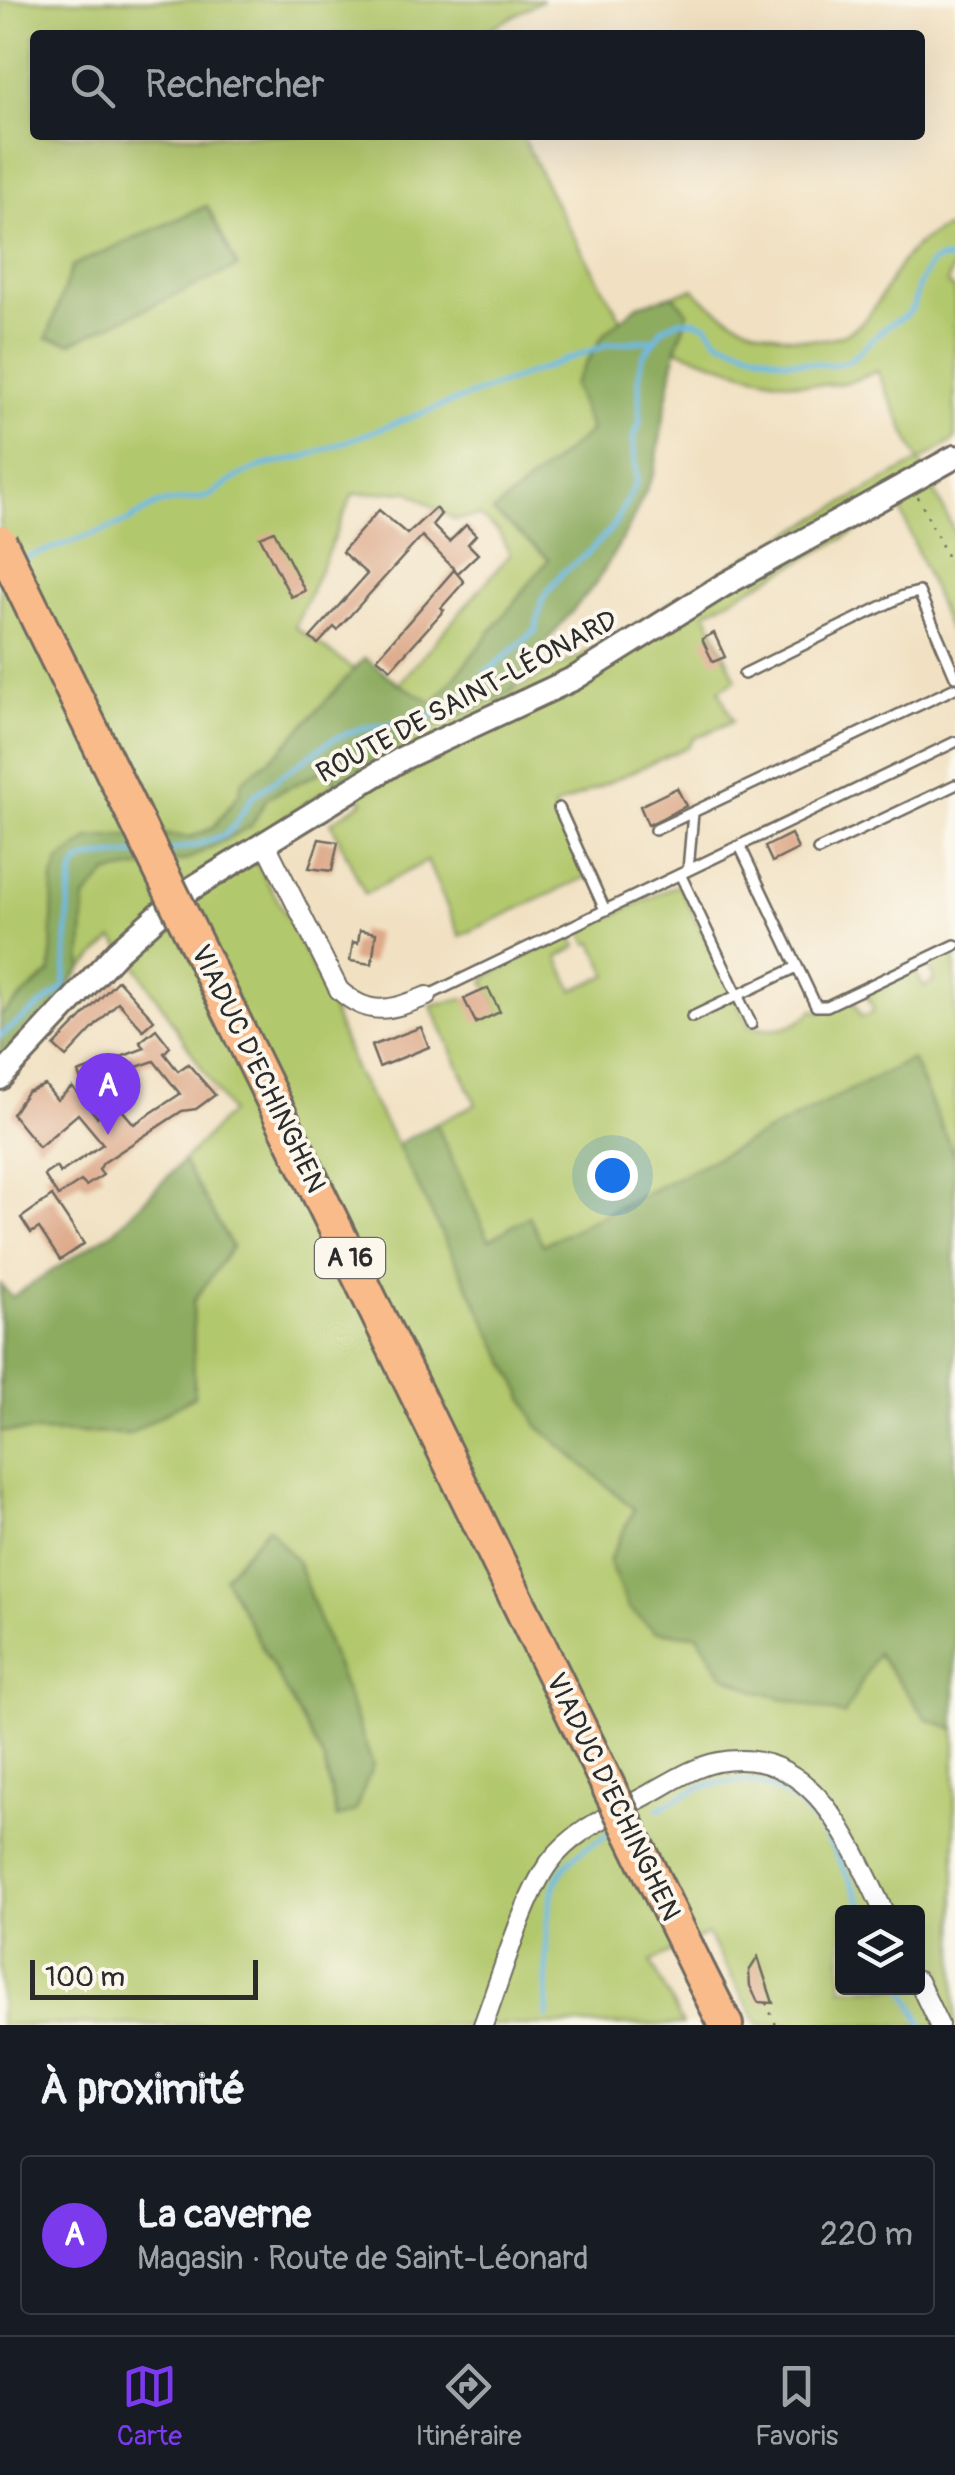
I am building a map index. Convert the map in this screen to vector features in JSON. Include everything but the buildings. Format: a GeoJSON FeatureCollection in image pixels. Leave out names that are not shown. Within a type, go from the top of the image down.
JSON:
{"type":"FeatureCollection","features":[{"type":"Feature","properties":{"kind":"highway","name":"VIADUC D'ECHINGHEN"},"geometry":{"type":"LineString","coordinates":[[0,542],[692,1979]]}},
{"type":"Feature","properties":{"kind":"highway","name":"VIADUC D'ECHINGHEN"},"geometry":{"type":"LineString","coordinates":[[0,587],[692,1979]]}},
{"type":"Feature","properties":{"kind":"highway","name":"A 16"},"geometry":{"type":"LineString","coordinates":[[692,1979],[704,2025]]}},
{"type":"Feature","properties":{"kind":"highway","name":"A 16"},"geometry":{"type":"LineString","coordinates":[[692,1979],[726,2025]]}},
{"type":"Feature","properties":{"kind":"street","name":"ROUTE DE SAINT-LÉONARD"},"geometry":{"type":"LineString","coordinates":[[0,1078],[116,952],[162,909],[378,772],[438,740],[575,678],[722,586],[955,457]]}},
{"type":"Feature","properties":{"kind":"street"},"geometry":{"type":"LineString","coordinates":[[266,844],[339,990],[355,1004],[370,1008],[402,1006],[427,996]]}},
{"type":"Feature","properties":{"kind":"street"},"geometry":{"type":"LineString","coordinates":[[483,2025],[551,1860],[594,1824],[688,1772],[717,1762],[750,1761],[766,1765],[795,1778],[818,1796],[848,1840],[880,1905]]}},
{"type":"Feature","properties":{"kind":"street"},"geometry":{"type":"LineString","coordinates":[[925,1995],[939,2025]]}},
{"type":"Feature","properties":{"kind":"lane"},"geometry":{"type":"LineString","coordinates":[[744,674],[903,596],[920,592],[955,676]]}},
{"type":"Feature","properties":{"kind":"lane"},"geometry":{"type":"LineString","coordinates":[[655,830],[955,688]]}},
{"type":"Feature","properties":{"kind":"lane"},"geometry":{"type":"LineString","coordinates":[[427,996],[955,742]]}},
{"type":"Feature","properties":{"kind":"lane"},"geometry":{"type":"LineString","coordinates":[[818,850],[955,784]]}},
{"type":"Feature","properties":{"kind":"lane"},"geometry":{"type":"LineString","coordinates":[[558,808],[605,910]]}},
{"type":"Feature","properties":{"kind":"lane"},"geometry":{"type":"LineString","coordinates":[[693,813],[684,872],[752,1024]]}},
{"type":"Feature","properties":{"kind":"lane"},"geometry":{"type":"LineString","coordinates":[[740,846],[816,1006],[955,944]]}},
{"type":"Feature","properties":{"kind":"lane"},"geometry":{"type":"LineString","coordinates":[[692,1017],[797,967]]}},
{"type":"Feature","properties":{"kind":"path"},"geometry":{"type":"LineString","coordinates":[[910,483],[955,572]]}},
{"type":"Feature","properties":{"kind":"path"},"geometry":{"type":"LineString","coordinates":[[766,2003],[776,2025]]}},
{"type":"Feature","properties":{"kind":"green space"},"geometry":{"type":"Polygon","coordinates":[[[0,0],[543,0],[487,30],[30,30],[30,140],[524,140],[622,321],[604,335],[592,431],[494,512],[549,559],[434,703],[399,684],[510,554],[498,531],[479,516],[455,520],[408,491],[353,494],[295,627],[355,670],[281,750],[242,781],[239,794],[213,828],[191,837],[157,834],[54,878],[51,972],[0,1016],[0,0]],[[207,206],[159,229],[237,266],[207,206]]]}},
{"type":"Feature","properties":{"kind":"green space"},"geometry":{"type":"Polygon","coordinates":[[[207,206],[237,267],[71,343],[47,338],[72,266],[207,206]]]}},
{"type":"Feature","properties":{"kind":"green space"},"geometry":{"type":"Polygon","coordinates":[[[946,228],[955,229],[955,262],[947,283],[955,290],[955,440],[920,461],[955,533],[955,646],[900,508],[706,612],[736,680],[719,690],[733,721],[693,739],[689,746],[554,807],[587,877],[460,936],[427,861],[365,894],[331,822],[363,802],[347,776],[408,739],[511,692],[627,631],[691,589],[919,461],[877,371],[847,382],[806,384],[760,376],[676,349],[688,312],[673,295],[694,289],[731,318],[774,334],[814,340],[843,335],[862,322],[920,242],[946,228]]]}},
{"type":"Feature","properties":{"kind":"green space"},"geometry":{"type":"Polygon","coordinates":[[[673,295],[688,312],[676,349],[654,473],[597,582],[540,649],[511,692],[408,739],[336,783],[328,768],[267,798],[251,826],[186,860],[108,873],[85,898],[81,970],[64,997],[0,1058],[0,1016],[51,972],[53,878],[59,861],[90,838],[157,834],[191,837],[213,828],[239,794],[242,781],[281,750],[365,658],[399,684],[434,703],[549,559],[493,512],[591,431],[573,385],[604,334],[638,305],[673,295]]]}},
{"type":"Feature","properties":{"kind":"green space"},"geometry":{"type":"Polygon","coordinates":[[[329,768],[336,783],[246,844],[293,927],[331,1007],[355,1071],[397,1144],[538,1425],[634,1509],[609,1561],[655,1631],[698,1635],[722,1674],[756,1691],[844,1714],[876,1652],[927,1719],[955,1729],[955,2025],[759,2025],[707,1934],[651,1962],[683,2025],[0,2025],[0,1431],[129,1434],[194,1396],[193,1302],[232,1247],[183,1161],[230,1112],[133,961],[113,939],[81,970],[85,898],[108,873],[186,860],[251,826],[267,798],[329,768]],[[224,1577],[324,1761],[336,1817],[355,1810],[224,1577]]]}},
{"type":"Feature","properties":{"kind":"green space"},"geometry":{"type":"Polygon","coordinates":[[[680,887],[750,1027],[784,1028],[813,1010],[821,1012],[852,997],[861,1017],[872,1013],[873,1007],[864,992],[913,968],[924,987],[935,980],[927,961],[955,949],[955,1157],[912,1060],[542,1246],[489,1240],[436,1124],[476,1104],[431,1005],[464,999],[499,1011],[484,982],[489,975],[567,934],[577,947],[558,957],[573,990],[608,975],[593,943],[588,944],[582,930],[680,887]]]}},
{"type":"Feature","properties":{"kind":"green space"},"geometry":{"type":"Polygon","coordinates":[[[912,1059],[955,1157],[955,1729],[927,1719],[877,1653],[844,1715],[756,1691],[722,1674],[698,1635],[655,1631],[628,1608],[609,1561],[634,1509],[538,1426],[397,1144],[436,1124],[489,1240],[529,1216],[543,1245],[912,1059]]]}},
{"type":"Feature","properties":{"kind":"green space"},"geometry":{"type":"Polygon","coordinates":[[[183,1161],[232,1247],[193,1302],[194,1396],[129,1434],[0,1431],[0,1284],[12,1297],[115,1230],[183,1161]]]}},
{"type":"Feature","properties":{"kind":"green space"},"geometry":{"type":"Polygon","coordinates":[[[268,1527],[298,1563],[373,1765],[355,1811],[337,1818],[324,1761],[224,1577],[268,1527]]]}},
{"type":"Feature","properties":{"kind":"waterway"},"geometry":{"type":"LineString","coordinates":[[166,851],[224,835],[253,796],[332,740],[362,728],[402,724],[455,709],[469,700],[486,673],[536,630],[542,600],[562,573],[613,527],[637,481],[633,440],[640,421],[639,375],[643,356],[663,328],[681,320],[696,321],[707,325],[718,340],[781,360],[831,365],[849,361],[887,326],[906,316],[930,264],[939,259],[955,260]]}},
{"type":"Feature","properties":{"kind":"waterway"},"geometry":{"type":"LineString","coordinates":[[23,559],[127,522],[157,504],[208,497],[262,466],[304,457],[609,344],[652,340]]}},
{"type":"Feature","properties":{"kind":"waterway"},"geometry":{"type":"LineString","coordinates":[[0,1036],[64,988],[71,885],[78,864],[99,857],[140,854]]}},
{"type":"Feature","properties":{"kind":"waterway"},"geometry":{"type":"LineString","coordinates":[[658,1809],[707,1786],[739,1782],[766,1786],[809,1815],[826,1837],[862,1905]]}},
{"type":"Feature","properties":{"kind":"waterway"},"geometry":{"type":"LineString","coordinates":[[547,2017],[546,1935],[552,1894],[569,1862],[616,1831]]}},
{"type":"Feature","properties":{"kind":"waterway"},"geometry":{"type":"LineString","coordinates":[[908,1995],[923,2025]]}},
{"type":"Feature","properties":{"kind":"place","name":"La caverne"},"geometry":{"type":"Point","coordinates":[108,1135]}}]}
